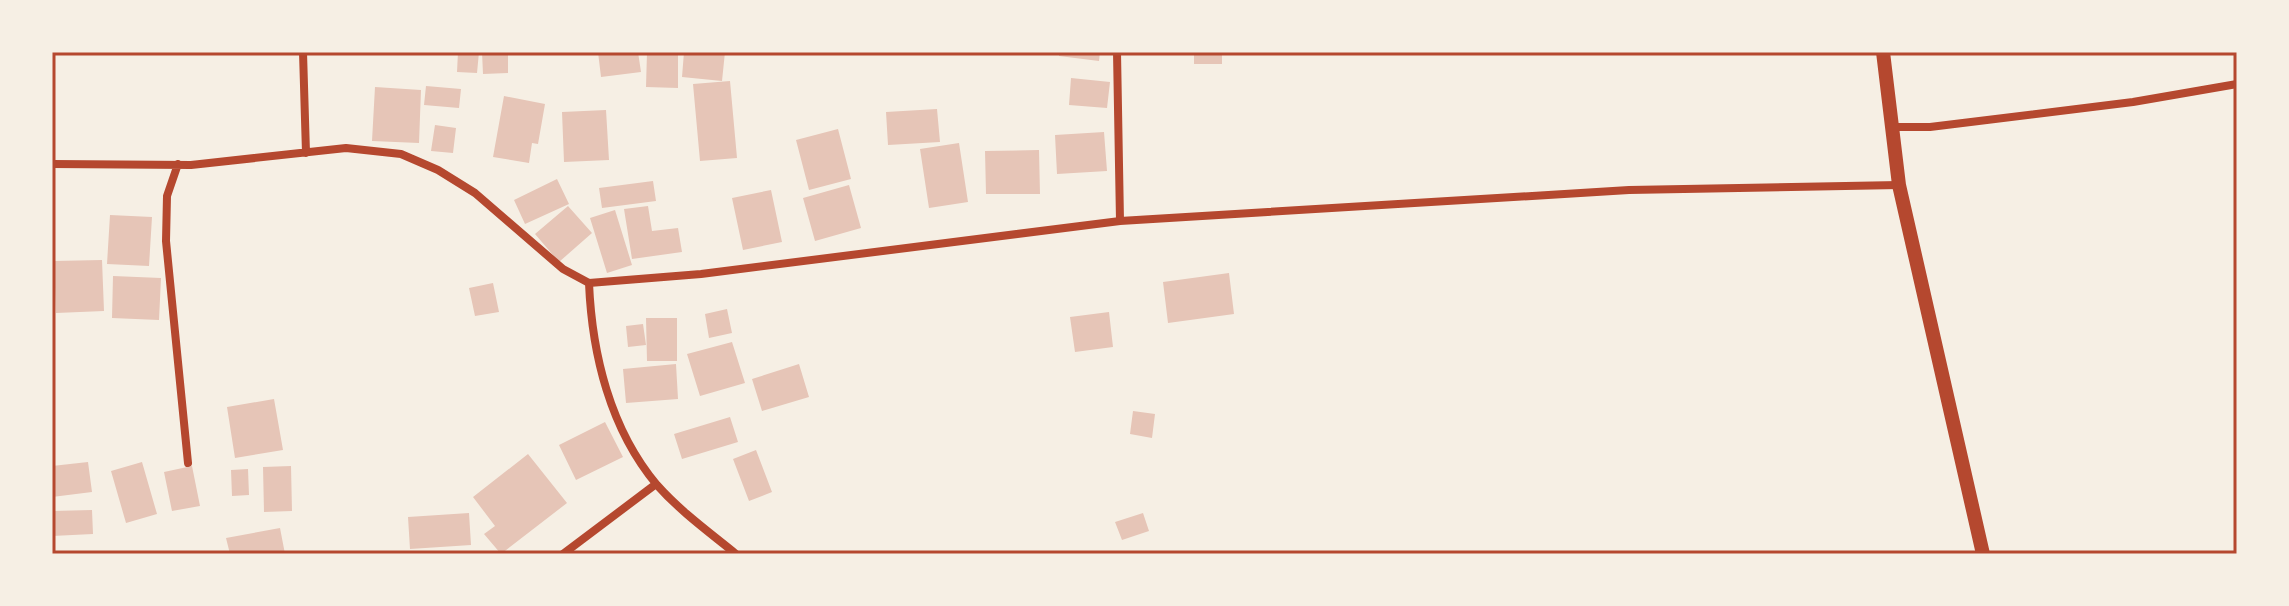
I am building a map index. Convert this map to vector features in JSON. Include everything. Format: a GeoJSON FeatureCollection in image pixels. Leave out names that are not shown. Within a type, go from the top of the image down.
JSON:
{"type":"FeatureCollection","features":[{"type":"Feature","properties":{"kind":"street"},"geometry":{"type":"LineString","coordinates":[[303,52],[306,153]]}},
{"type":"Feature","properties":{"kind":"street"},"geometry":{"type":"LineString","coordinates":[[1117,52],[1120,221]]}},
{"type":"Feature","properties":{"kind":"street"},"geometry":{"type":"LineString","coordinates":[[1883,52],[1899,185],[1983,554]]}},
{"type":"Feature","properties":{"kind":"street"},"geometry":{"type":"LineString","coordinates":[[1892,127],[1930,127],[2167,98],[2237,84]]}},
{"type":"Feature","properties":{"kind":"street"},"geometry":{"type":"LineString","coordinates":[[52,164],[178,164],[346,148],[401,154],[438,170],[494,208],[563,269],[589,283],[701,274],[1120,221],[1629,190],[1899,185]]}},
{"type":"Feature","properties":{"kind":"street"},"geometry":{"type":"LineString","coordinates":[[178,164],[167,196],[166,241],[188,463]]}},
{"type":"Feature","properties":{"kind":"street"},"geometry":{"type":"LineString","coordinates":[[589,283],[591,337],[615,415],[636,457],[656,484],[736,554]]}},
{"type":"Feature","properties":{"kind":"street"},"geometry":{"type":"LineString","coordinates":[[563,554],[656,484]]}},
{"type":"Feature","properties":{"kind":"building"},"geometry":{"type":"Polygon","coordinates":[[[458,52],[479,52],[477,73],[457,72],[458,52]]]}},
{"type":"Feature","properties":{"kind":"building"},"geometry":{"type":"Polygon","coordinates":[[[482,52],[508,52],[508,73],[483,74],[482,52]]]}},
{"type":"Feature","properties":{"kind":"building"},"geometry":{"type":"Polygon","coordinates":[[[598,52],[638,52],[641,72],[601,77],[598,52]]]}},
{"type":"Feature","properties":{"kind":"building"},"geometry":{"type":"Polygon","coordinates":[[[647,52],[678,52],[678,88],[646,87],[647,52]]]}},
{"type":"Feature","properties":{"kind":"building"},"geometry":{"type":"Polygon","coordinates":[[[684,52],[725,52],[722,81],[682,77],[684,52]]]}},
{"type":"Feature","properties":{"kind":"building"},"geometry":{"type":"Polygon","coordinates":[[[1059,52],[1100,52],[1099,61],[1059,56],[1059,52]]]}},
{"type":"Feature","properties":{"kind":"building"},"geometry":{"type":"Polygon","coordinates":[[[1194,52],[1222,52],[1222,64],[1194,64],[1194,52]]]}},
{"type":"Feature","properties":{"kind":"building"},"geometry":{"type":"Polygon","coordinates":[[[1071,78],[1110,82],[1107,108],[1069,105],[1071,78]]]}},
{"type":"Feature","properties":{"kind":"building"},"geometry":{"type":"Polygon","coordinates":[[[730,81],[737,158],[700,161],[693,84],[730,81]]]}},
{"type":"Feature","properties":{"kind":"building"},"geometry":{"type":"Polygon","coordinates":[[[426,86],[461,89],[459,108],[424,105],[426,86]]]}},
{"type":"Feature","properties":{"kind":"building"},"geometry":{"type":"Polygon","coordinates":[[[375,87],[421,90],[419,143],[372,141],[375,87]]]}},
{"type":"Feature","properties":{"kind":"building"},"geometry":{"type":"Polygon","coordinates":[[[504,96],[545,104],[538,144],[532,143],[529,163],[493,157],[504,96]]]}},
{"type":"Feature","properties":{"kind":"building"},"geometry":{"type":"Polygon","coordinates":[[[937,109],[940,142],[888,145],[886,112],[937,109]]]}},
{"type":"Feature","properties":{"kind":"building"},"geometry":{"type":"Polygon","coordinates":[[[606,110],[609,160],[564,162],[562,112],[606,110]]]}},
{"type":"Feature","properties":{"kind":"building"},"geometry":{"type":"Polygon","coordinates":[[[435,125],[456,128],[453,153],[431,151],[435,125]]]}},
{"type":"Feature","properties":{"kind":"building"},"geometry":{"type":"Polygon","coordinates":[[[838,129],[851,179],[809,190],[796,140],[838,129]]]}},
{"type":"Feature","properties":{"kind":"building"},"geometry":{"type":"Polygon","coordinates":[[[1104,132],[1107,171],[1057,174],[1055,135],[1104,132]]]}},
{"type":"Feature","properties":{"kind":"building"},"geometry":{"type":"Polygon","coordinates":[[[959,143],[968,202],[929,208],[920,149],[959,143]]]}},
{"type":"Feature","properties":{"kind":"building"},"geometry":{"type":"Polygon","coordinates":[[[1039,150],[1040,194],[986,194],[985,151],[1039,150]]]}},
{"type":"Feature","properties":{"kind":"building"},"geometry":{"type":"Polygon","coordinates":[[[557,179],[569,204],[525,224],[514,200],[557,179]]]}},
{"type":"Feature","properties":{"kind":"building"},"geometry":{"type":"Polygon","coordinates":[[[653,181],[656,201],[602,208],[599,188],[653,181]]]}},
{"type":"Feature","properties":{"kind":"building"},"geometry":{"type":"Polygon","coordinates":[[[849,185],[861,228],[815,241],[803,198],[849,185]]]}},
{"type":"Feature","properties":{"kind":"building"},"geometry":{"type":"Polygon","coordinates":[[[771,190],[782,242],[743,250],[732,198],[771,190]]]}},
{"type":"Feature","properties":{"kind":"building"},"geometry":{"type":"Polygon","coordinates":[[[568,206],[592,233],[559,262],[535,234],[568,206]]]}},
{"type":"Feature","properties":{"kind":"building"},"geometry":{"type":"Polygon","coordinates":[[[648,206],[652,231],[678,228],[682,252],[632,259],[624,209],[648,206]]]}},
{"type":"Feature","properties":{"kind":"building"},"geometry":{"type":"Polygon","coordinates":[[[615,210],[632,265],[607,273],[590,218],[615,210]]]}},
{"type":"Feature","properties":{"kind":"building"},"geometry":{"type":"Polygon","coordinates":[[[110,215],[152,217],[149,266],[107,264],[110,215]]]}},
{"type":"Feature","properties":{"kind":"building"},"geometry":{"type":"Polygon","coordinates":[[[102,260],[104,311],[56,313],[54,261],[102,260]]]}},
{"type":"Feature","properties":{"kind":"building"},"geometry":{"type":"Polygon","coordinates":[[[1229,273],[1234,314],[1168,323],[1163,282],[1229,273]]]}},
{"type":"Feature","properties":{"kind":"building"},"geometry":{"type":"Polygon","coordinates":[[[113,276],[161,278],[159,320],[112,318],[113,276]]]}},
{"type":"Feature","properties":{"kind":"building"},"geometry":{"type":"Polygon","coordinates":[[[493,283],[499,312],[475,316],[469,288],[493,283]]]}},
{"type":"Feature","properties":{"kind":"building"},"geometry":{"type":"Polygon","coordinates":[[[727,309],[732,333],[709,338],[705,314],[727,309]]]}},
{"type":"Feature","properties":{"kind":"building"},"geometry":{"type":"Polygon","coordinates":[[[1109,312],[1113,347],[1075,352],[1070,317],[1109,312]]]}},
{"type":"Feature","properties":{"kind":"building"},"geometry":{"type":"Polygon","coordinates":[[[646,318],[677,318],[677,361],[647,361],[646,318]]]}},
{"type":"Feature","properties":{"kind":"building"},"geometry":{"type":"Polygon","coordinates":[[[643,324],[646,345],[628,347],[626,326],[643,324]]]}},
{"type":"Feature","properties":{"kind":"building"},"geometry":{"type":"Polygon","coordinates":[[[732,342],[745,383],[700,396],[687,354],[732,342]]]}},
{"type":"Feature","properties":{"kind":"building"},"geometry":{"type":"Polygon","coordinates":[[[676,364],[678,399],[626,403],[623,369],[676,364]]]}},
{"type":"Feature","properties":{"kind":"building"},"geometry":{"type":"Polygon","coordinates":[[[799,364],[809,397],[762,411],[752,379],[799,364]]]}},
{"type":"Feature","properties":{"kind":"building"},"geometry":{"type":"Polygon","coordinates":[[[274,399],[283,450],[235,458],[227,407],[274,399]]]}},
{"type":"Feature","properties":{"kind":"building"},"geometry":{"type":"Polygon","coordinates":[[[1133,411],[1155,414],[1152,438],[1130,434],[1133,411]]]}},
{"type":"Feature","properties":{"kind":"building"},"geometry":{"type":"Polygon","coordinates":[[[730,417],[738,442],[682,459],[674,434],[730,417]]]}},
{"type":"Feature","properties":{"kind":"building"},"geometry":{"type":"Polygon","coordinates":[[[605,422],[623,457],[576,480],[559,445],[605,422]]]}},
{"type":"Feature","properties":{"kind":"building"},"geometry":{"type":"Polygon","coordinates":[[[756,450],[772,492],[749,501],[733,459],[756,450]]]}},
{"type":"Feature","properties":{"kind":"building"},"geometry":{"type":"Polygon","coordinates":[[[528,454],[567,503],[501,554],[484,534],[495,526],[473,497],[528,454]]]}},
{"type":"Feature","properties":{"kind":"building"},"geometry":{"type":"Polygon","coordinates":[[[88,462],[92,492],[52,497],[52,466],[88,462]]]}},
{"type":"Feature","properties":{"kind":"building"},"geometry":{"type":"Polygon","coordinates":[[[142,462],[157,514],[126,523],[111,471],[142,462]]]}},
{"type":"Feature","properties":{"kind":"building"},"geometry":{"type":"Polygon","coordinates":[[[192,466],[200,506],[172,511],[164,472],[192,466]]]}},
{"type":"Feature","properties":{"kind":"building"},"geometry":{"type":"Polygon","coordinates":[[[291,466],[292,511],[264,512],[263,467],[291,466]]]}},
{"type":"Feature","properties":{"kind":"building"},"geometry":{"type":"Polygon","coordinates":[[[248,469],[249,495],[232,496],[231,470],[248,469]]]}},
{"type":"Feature","properties":{"kind":"building"},"geometry":{"type":"Polygon","coordinates":[[[92,510],[93,534],[52,536],[52,511],[92,510]]]}},
{"type":"Feature","properties":{"kind":"building"},"geometry":{"type":"Polygon","coordinates":[[[469,513],[471,545],[410,549],[408,517],[469,513]]]}},
{"type":"Feature","properties":{"kind":"building"},"geometry":{"type":"Polygon","coordinates":[[[1143,513],[1149,531],[1122,540],[1115,522],[1143,513]]]}},
{"type":"Feature","properties":{"kind":"building"},"geometry":{"type":"Polygon","coordinates":[[[280,528],[285,554],[230,554],[226,538],[280,528]]]}}]}
